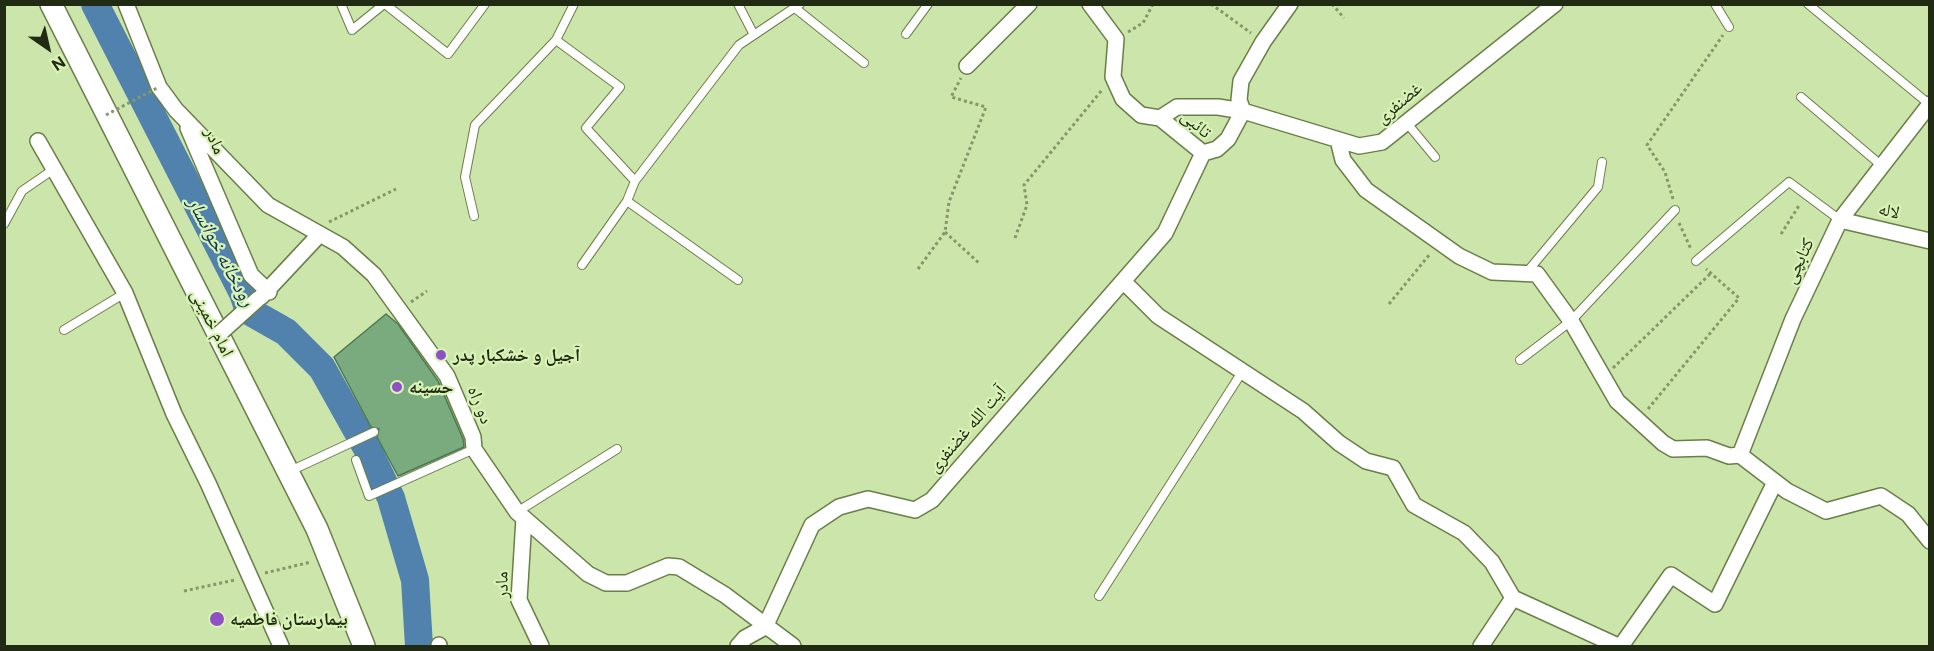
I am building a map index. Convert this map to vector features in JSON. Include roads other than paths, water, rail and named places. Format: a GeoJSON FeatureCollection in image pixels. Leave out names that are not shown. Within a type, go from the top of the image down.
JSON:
{"type":"FeatureCollection","features":[{"type":"Feature","properties":{"kind":"main road","name":"امام خمینی"},"geometry":{"type":"LineString","coordinates":[[51,4],[317,529],[364,646]]}},
{"type":"Feature","properties":{"kind":"street","name":"مادر"},"geometry":{"type":"LineString","coordinates":[[126,4],[159,87],[185,120],[251,275],[264,295]]}},
{"type":"Feature","properties":{"kind":"street"},"geometry":{"type":"LineString","coordinates":[[967,66],[1029,4]]}},
{"type":"Feature","properties":{"kind":"street","name":"تائبی"},"geometry":{"type":"LineString","coordinates":[[1090,4],[1116,39],[1113,77],[1119,93],[1131,108],[1141,115],[1160,118],[1202,159]]}},
{"type":"Feature","properties":{"kind":"street"},"geometry":{"type":"LineString","coordinates":[[1202,159],[1228,139],[1243,111],[1239,100],[1241,81],[1263,42],[1290,4]]}},
{"type":"Feature","properties":{"kind":"street","name":"غضنفری"},"geometry":{"type":"LineString","coordinates":[[1160,118],[1177,107],[1202,106],[1243,111],[1359,146],[1382,142],[1555,4]]}},
{"type":"Feature","properties":{"kind":"street","name":"کتابچی"},"geometry":{"type":"LineString","coordinates":[[1740,455],[1793,319],[1840,220],[1929,104]]}},
{"type":"Feature","properties":{"kind":"street","name":"دو راه"},"geometry":{"type":"LineString","coordinates":[[185,120],[268,205],[343,247],[374,275],[447,376],[473,437],[474,449],[520,515],[588,574],[606,583],[627,583],[668,566],[679,567],[724,595],[765,627]]}},
{"type":"Feature","properties":{"kind":"street"},"geometry":{"type":"LineString","coordinates":[[1338,140],[1343,160],[1366,190],[1459,256],[1492,272],[1537,274],[1571,321],[1617,400],[1637,422],[1673,449],[1707,448],[1729,456],[1740,455],[1775,482],[1826,511],[1881,496],[1908,514],[1929,542]]}},
{"type":"Feature","properties":{"kind":"street"},"geometry":{"type":"LineString","coordinates":[[38,141],[125,293],[174,414],[208,483],[281,646]]}},
{"type":"Feature","properties":{"kind":"street","name":"آیت الله غضنفری"},"geometry":{"type":"LineString","coordinates":[[765,627],[812,525],[839,507],[868,498],[915,510],[932,500],[1165,233],[1202,159]]}},
{"type":"Feature","properties":{"kind":"street","name":"لاله"},"geometry":{"type":"LineString","coordinates":[[1840,220],[1929,241]]}},
{"type":"Feature","properties":{"kind":"street"},"geometry":{"type":"LineString","coordinates":[[218,335],[264,295],[315,233]]}},
{"type":"Feature","properties":{"kind":"street"},"geometry":{"type":"LineString","coordinates":[[1123,281],[1158,316],[1303,411],[1339,443],[1366,461],[1393,468],[1414,505],[1464,532],[1492,562],[1513,597],[1620,646],[1671,575],[1715,604],[1775,482]]}},
{"type":"Feature","properties":{"kind":"street","name":"مادر"},"geometry":{"type":"LineString","coordinates":[[520,515],[519,600],[541,646]]}},
{"type":"Feature","properties":{"kind":"street"},"geometry":{"type":"LineString","coordinates":[[1481,646],[1513,597]]}},
{"type":"Feature","properties":{"kind":"street"},"geometry":{"type":"LineString","coordinates":[[738,646],[745,638],[765,627],[794,646]]}},
{"type":"Feature","properties":{"kind":"lane"},"geometry":{"type":"LineString","coordinates":[[341,4],[352,30],[384,4],[448,54],[485,4]]}},
{"type":"Feature","properties":{"kind":"lane"},"geometry":{"type":"LineString","coordinates":[[474,216],[465,177],[475,125],[556,40],[574,4]]}},
{"type":"Feature","properties":{"kind":"lane"},"geometry":{"type":"LineString","coordinates":[[738,4],[754,35]]}},
{"type":"Feature","properties":{"kind":"lane"},"geometry":{"type":"LineString","coordinates":[[906,34],[928,4]]}},
{"type":"Feature","properties":{"kind":"lane"},"geometry":{"type":"LineString","coordinates":[[1715,4],[1729,27]]}},
{"type":"Feature","properties":{"kind":"lane"},"geometry":{"type":"LineString","coordinates":[[1808,4],[1929,104]]}},
{"type":"Feature","properties":{"kind":"lane"},"geometry":{"type":"LineString","coordinates":[[582,265],[627,201],[635,181],[739,45],[797,6],[864,63]]}},
{"type":"Feature","properties":{"kind":"lane"},"geometry":{"type":"LineString","coordinates":[[556,40],[620,87],[586,129],[635,181]]}},
{"type":"Feature","properties":{"kind":"lane"},"geometry":{"type":"LineString","coordinates":[[1801,97],[1882,166]]}},
{"type":"Feature","properties":{"kind":"lane"},"geometry":{"type":"LineString","coordinates":[[1406,122],[1435,157]]}},
{"type":"Feature","properties":{"kind":"lane"},"geometry":{"type":"LineString","coordinates":[[1527,272],[1598,187],[1602,162]]}},
{"type":"Feature","properties":{"kind":"lane"},"geometry":{"type":"LineString","coordinates":[[4,224],[22,191],[54,169]]}},
{"type":"Feature","properties":{"kind":"lane"},"geometry":{"type":"LineString","coordinates":[[1696,261],[1789,182],[1840,220]]}},
{"type":"Feature","properties":{"kind":"lane"},"geometry":{"type":"LineString","coordinates":[[627,201],[738,280]]}},
{"type":"Feature","properties":{"kind":"lane"},"geometry":{"type":"LineString","coordinates":[[1520,360],[1571,321],[1675,210]]}},
{"type":"Feature","properties":{"kind":"lane"},"geometry":{"type":"LineString","coordinates":[[64,330],[125,293]]}},
{"type":"Feature","properties":{"kind":"lane"},"geometry":{"type":"LineString","coordinates":[[1099,596],[1242,372]]}},
{"type":"Feature","properties":{"kind":"lane"},"geometry":{"type":"LineString","coordinates":[[288,472],[374,432]]}},
{"type":"Feature","properties":{"kind":"lane"},"geometry":{"type":"LineString","coordinates":[[356,460],[369,496],[474,449]]}},
{"type":"Feature","properties":{"kind":"lane"},"geometry":{"type":"LineString","coordinates":[[520,515],[617,449]]}},
{"type":"Feature","properties":{"kind":"waterway","name":"رودخانه خوانسار"},"geometry":{"type":"LineString","coordinates":[[95,4],[243,293],[249,311],[286,332],[322,368],[369,452],[391,498],[415,580],[419,646]]}},
{"type":"Feature","properties":{"kind":"place","name":"آجیل و خشکبار پدر"},"geometry":{"type":"Point","coordinates":[441,355]}},
{"type":"Feature","properties":{"kind":"place","name":"حسینه"},"geometry":{"type":"Point","coordinates":[397,387]}},
{"type":"Feature","properties":{"kind":"place","name":"بیمارستان فاطمیه"},"geometry":{"type":"Point","coordinates":[217,619]}}]}
